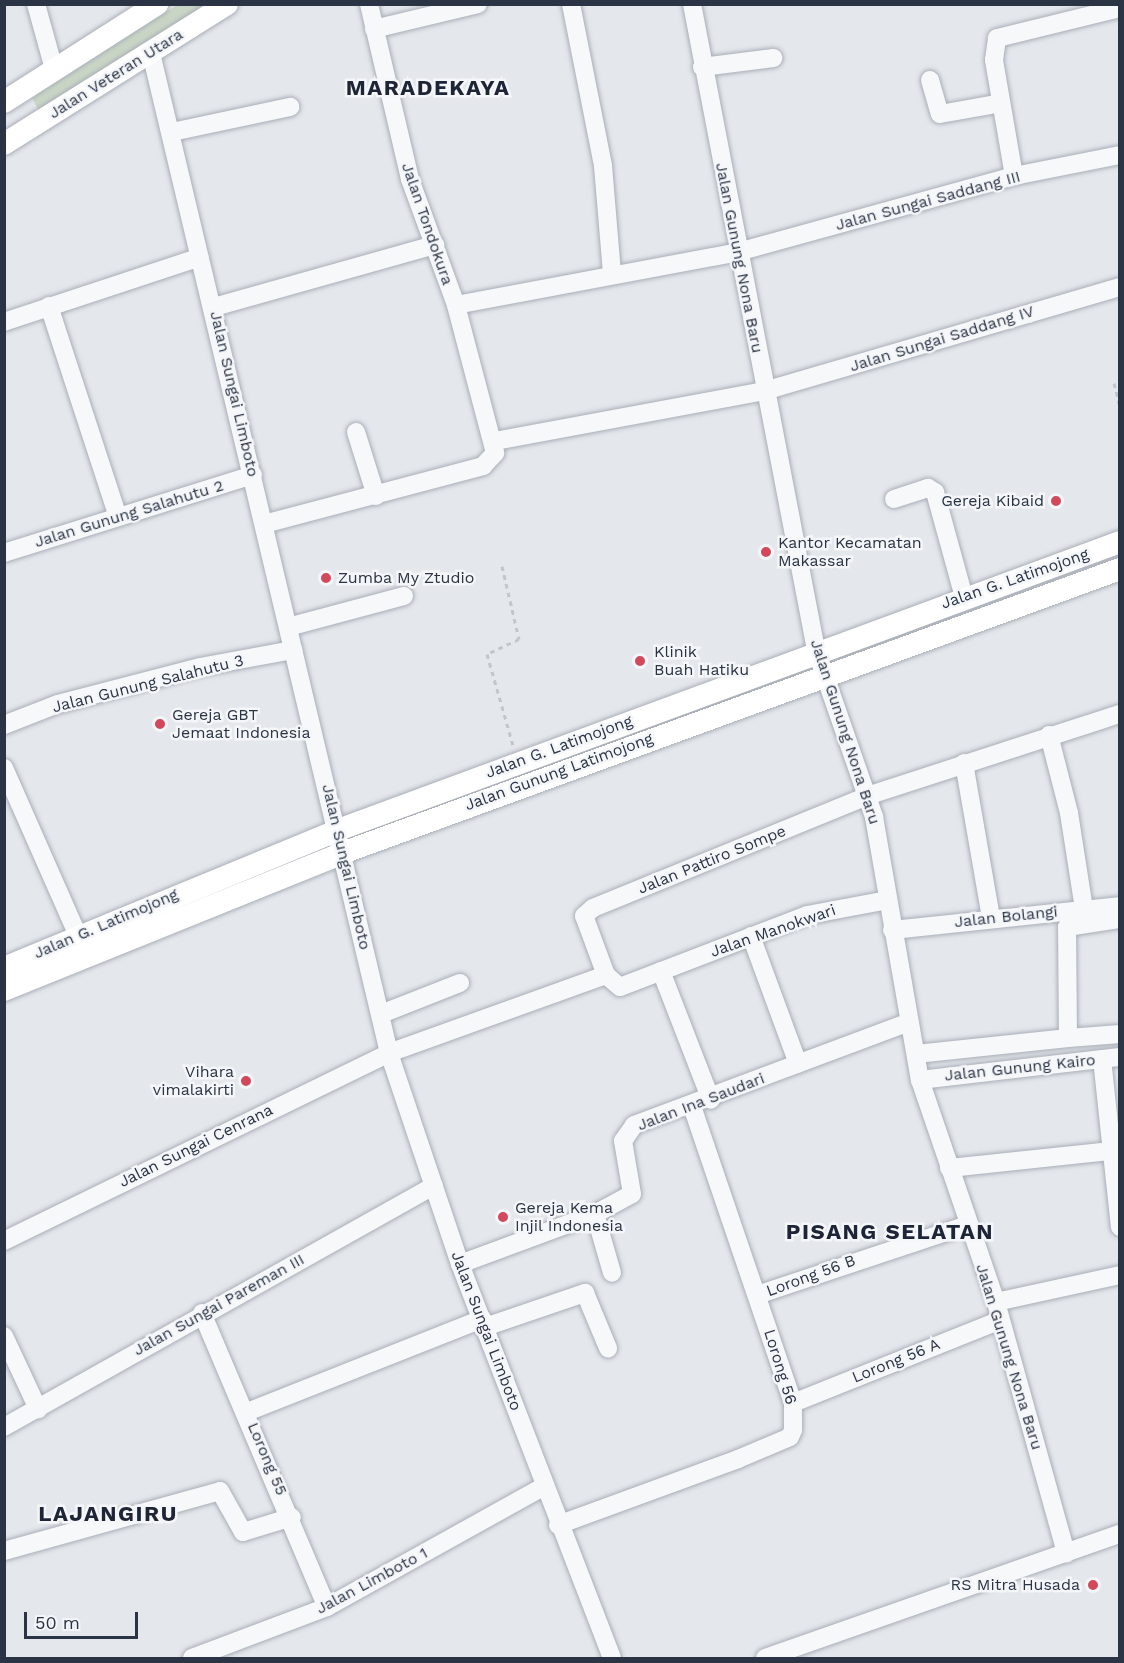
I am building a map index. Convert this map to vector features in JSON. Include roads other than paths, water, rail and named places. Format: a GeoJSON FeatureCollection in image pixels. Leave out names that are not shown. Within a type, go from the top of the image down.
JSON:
{"type":"FeatureCollection","features":[{"type":"Feature","properties":{"kind":"main road","name":"Jalan Veteran Utara"},"geometry":{"type":"LineString","coordinates":[[13,139],[227,4]]}},
{"type":"Feature","properties":{"kind":"main road"},"geometry":{"type":"LineString","coordinates":[[13,139],[4,104],[145,8]]}},
{"type":"Feature","properties":{"kind":"main road","name":"Jalan G. Latimojong"},"geometry":{"type":"LineString","coordinates":[[4,968],[338,830],[816,650],[1119,543]]}},
{"type":"Feature","properties":{"kind":"main road","name":"Jalan Gunung Latimojong"},"geometry":{"type":"LineString","coordinates":[[4,990],[345,852],[825,673],[1119,569]]}},
{"type":"Feature","properties":{"kind":"street"},"geometry":{"type":"LineString","coordinates":[[36,4],[54,69]]}},
{"type":"Feature","properties":{"kind":"street","name":"Jalan Tondokura"},"geometry":{"type":"LineString","coordinates":[[369,4],[410,179],[456,305],[495,441]]}},
{"type":"Feature","properties":{"kind":"street"},"geometry":{"type":"LineString","coordinates":[[374,29],[478,4]]}},
{"type":"Feature","properties":{"kind":"street"},"geometry":{"type":"LineString","coordinates":[[571,4],[603,166],[612,273]]}},
{"type":"Feature","properties":{"kind":"street","name":"Jalan Gunung Nona Baru"},"geometry":{"type":"LineString","coordinates":[[692,4],[764,391],[816,650],[867,795],[920,1080],[967,1225],[996,1302],[1066,1552]]}},
{"type":"Feature","properties":{"kind":"street"},"geometry":{"type":"LineString","coordinates":[[1014,176],[994,60],[997,38],[1119,8]]}},
{"type":"Feature","properties":{"kind":"street","name":"Jalan Sungai Limboto"},"geometry":{"type":"LineString","coordinates":[[151,53],[214,307],[293,650],[345,852],[389,1053],[460,1264],[558,1525],[612,1659]]}},
{"type":"Feature","properties":{"kind":"street"},"geometry":{"type":"LineString","coordinates":[[702,67],[773,58]]}},
{"type":"Feature","properties":{"kind":"street"},"geometry":{"type":"LineString","coordinates":[[930,80],[940,114],[1001,104]]}},
{"type":"Feature","properties":{"kind":"street"},"geometry":{"type":"LineString","coordinates":[[172,132],[290,107]]}},
{"type":"Feature","properties":{"kind":"street","name":"Jalan Sungai Saddang III"},"geometry":{"type":"LineString","coordinates":[[456,305],[612,273],[738,252],[1014,176],[1119,155]]}},
{"type":"Feature","properties":{"kind":"street"},"geometry":{"type":"LineString","coordinates":[[214,307],[435,245]]}},
{"type":"Feature","properties":{"kind":"street"},"geometry":{"type":"LineString","coordinates":[[4,322],[200,257]]}},
{"type":"Feature","properties":{"kind":"street","name":"Jalan Sungai Saddang IV"},"geometry":{"type":"LineString","coordinates":[[495,441],[764,391],[1119,287]]}},
{"type":"Feature","properties":{"kind":"street"},"geometry":{"type":"LineString","coordinates":[[49,306],[118,517]]}},
{"type":"Feature","properties":{"kind":"street"},"geometry":{"type":"LineString","coordinates":[[356,432],[376,496]]}},
{"type":"Feature","properties":{"kind":"street"},"geometry":{"type":"LineString","coordinates":[[264,524],[483,466],[493,461],[495,441]]}},
{"type":"Feature","properties":{"kind":"street","name":"Jalan Gunung Salahutu 2"},"geometry":{"type":"LineString","coordinates":[[4,553],[253,475]]}},
{"type":"Feature","properties":{"kind":"street"},"geometry":{"type":"LineString","coordinates":[[894,499],[928,489],[935,492],[964,597]]}},
{"type":"Feature","properties":{"kind":"street"},"geometry":{"type":"LineString","coordinates":[[288,627],[404,596]]}},
{"type":"Feature","properties":{"kind":"street","name":"Jalan Gunung Salahutu 3"},"geometry":{"type":"LineString","coordinates":[[4,725],[58,704],[178,673],[293,650]]}},
{"type":"Feature","properties":{"kind":"street","name":"Jalan Pattiro Sompe"},"geometry":{"type":"LineString","coordinates":[[606,975],[587,912],[867,795],[1119,714]]}},
{"type":"Feature","properties":{"kind":"street"},"geometry":{"type":"LineString","coordinates":[[1049,735],[1069,813],[1084,909]]}},
{"type":"Feature","properties":{"kind":"street"},"geometry":{"type":"LineString","coordinates":[[964,763],[991,918]]}},
{"type":"Feature","properties":{"kind":"street"},"geometry":{"type":"LineString","coordinates":[[4,768],[78,936]]}},
{"type":"Feature","properties":{"kind":"street","name":"Jalan Manokwari"},"geometry":{"type":"LineString","coordinates":[[606,975],[620,987],[751,936],[831,909],[888,900]]}},
{"type":"Feature","properties":{"kind":"street","name":"Jalan Bolangi"},"geometry":{"type":"LineString","coordinates":[[892,930],[1119,906]]}},
{"type":"Feature","properties":{"kind":"street","name":"Jalan Bolangi"},"geometry":{"type":"LineString","coordinates":[[1068,1038],[1068,927],[1119,919]]}},
{"type":"Feature","properties":{"kind":"street"},"geometry":{"type":"LineString","coordinates":[[751,936],[798,1064]]}},
{"type":"Feature","properties":{"kind":"street"},"geometry":{"type":"LineString","coordinates":[[661,971],[711,1100]]}},
{"type":"Feature","properties":{"kind":"street"},"geometry":{"type":"LineString","coordinates":[[389,1053],[606,975]]}},
{"type":"Feature","properties":{"kind":"street"},"geometry":{"type":"LineString","coordinates":[[381,1014],[460,983]]}},
{"type":"Feature","properties":{"kind":"street","name":"Jalan Ina Saudari"},"geometry":{"type":"LineString","coordinates":[[460,1264],[595,1214],[632,1194],[626,1133],[909,1022]]}},
{"type":"Feature","properties":{"kind":"street"},"geometry":{"type":"LineString","coordinates":[[916,1054],[1119,1034]]}},
{"type":"Feature","properties":{"kind":"street","name":"Jalan Sungai Cenrana"},"geometry":{"type":"LineString","coordinates":[[4,1241],[389,1053]]}},
{"type":"Feature","properties":{"kind":"street"},"geometry":{"type":"LineString","coordinates":[[1111,1058],[1112,1151],[1119,1227]]}},
{"type":"Feature","properties":{"kind":"street","name":"Jalan Gunung Kairo"},"geometry":{"type":"LineString","coordinates":[[920,1080],[1111,1058]]}},
{"type":"Feature","properties":{"kind":"street","name":"Lorong 56"},"geometry":{"type":"LineString","coordinates":[[558,1525],[790,1437],[793,1403],[692,1107]]}},
{"type":"Feature","properties":{"kind":"street"},"geometry":{"type":"LineString","coordinates":[[949,1168],[1112,1151]]}},
{"type":"Feature","properties":{"kind":"street","name":"Jalan Sungai Pareman III"},"geometry":{"type":"LineString","coordinates":[[4,1427],[202,1313],[434,1186]]}},
{"type":"Feature","properties":{"kind":"street"},"geometry":{"type":"LineString","coordinates":[[595,1214],[612,1273]]}},
{"type":"Feature","properties":{"kind":"street","name":"Lorong 56 B"},"geometry":{"type":"LineString","coordinates":[[758,1295],[967,1225]]}},
{"type":"Feature","properties":{"kind":"street"},"geometry":{"type":"LineString","coordinates":[[996,1302],[1119,1275]]}},
{"type":"Feature","properties":{"kind":"street"},"geometry":{"type":"LineString","coordinates":[[247,1412],[484,1323],[585,1293],[609,1348]]}},
{"type":"Feature","properties":{"kind":"street","name":"Lorong 55"},"geometry":{"type":"LineString","coordinates":[[202,1313],[292,1517],[327,1607]]}},
{"type":"Feature","properties":{"kind":"street","name":"Lorong 56 A"},"geometry":{"type":"LineString","coordinates":[[793,1403],[1000,1320]]}},
{"type":"Feature","properties":{"kind":"street"},"geometry":{"type":"LineString","coordinates":[[4,1336],[38,1409]]}},
{"type":"Feature","properties":{"kind":"street","name":"Jalan Limboto 1"},"geometry":{"type":"LineString","coordinates":[[192,1659],[327,1607],[544,1486]]}},
{"type":"Feature","properties":{"kind":"street"},"geometry":{"type":"LineString","coordinates":[[4,1551],[220,1491],[243,1532],[292,1517]]}},
{"type":"Feature","properties":{"kind":"street"},"geometry":{"type":"LineString","coordinates":[[765,1659],[793,1654],[1119,1534]]}},
{"type":"Feature","properties":{"kind":"place","name":"Gereja Kibaid"},"geometry":{"type":"Point","coordinates":[1056,501]}},
{"type":"Feature","properties":{"kind":"place","name":"Kantor Kecamatan Makassar"},"geometry":{"type":"Point","coordinates":[766,552]}},
{"type":"Feature","properties":{"kind":"place","name":"Zumba My Ztudio"},"geometry":{"type":"Point","coordinates":[326,578]}},
{"type":"Feature","properties":{"kind":"place","name":"Klinik Buah Hatiku"},"geometry":{"type":"Point","coordinates":[640,661]}},
{"type":"Feature","properties":{"kind":"place","name":"Gereja GBT Jemaat Indonesia"},"geometry":{"type":"Point","coordinates":[160,724]}},
{"type":"Feature","properties":{"kind":"place","name":"Vihara vimalakirti"},"geometry":{"type":"Point","coordinates":[246,1081]}},
{"type":"Feature","properties":{"kind":"place","name":"Gereja Kema Injil Indonesia"},"geometry":{"type":"Point","coordinates":[503,1217]}},
{"type":"Feature","properties":{"kind":"place","name":"RS Mitra Husada"},"geometry":{"type":"Point","coordinates":[1093,1585]}},
{"type":"Feature","properties":{"kind":"district","name":"MARADEKAYA"},"geometry":{"type":"Point","coordinates":[428,88]}},
{"type":"Feature","properties":{"kind":"district","name":"PISANG SELATAN"},"geometry":{"type":"Point","coordinates":[890,1232]}},
{"type":"Feature","properties":{"kind":"district","name":"LAJANGIRU"},"geometry":{"type":"Point","coordinates":[108,1514]}}]}
